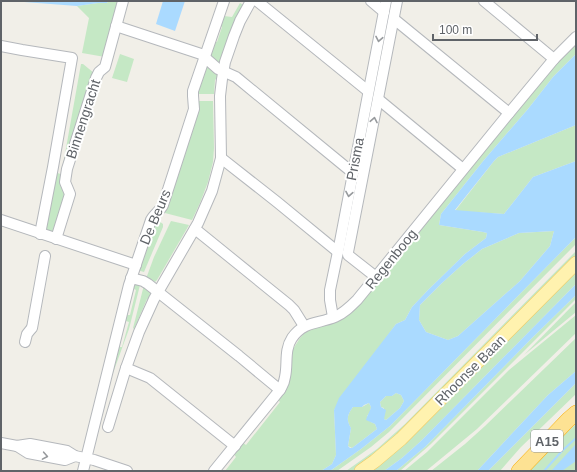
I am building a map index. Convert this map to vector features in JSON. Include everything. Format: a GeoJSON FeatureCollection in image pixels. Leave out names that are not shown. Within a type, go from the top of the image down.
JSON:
{"type":"FeatureCollection","features":[{"type":"Feature","properties":{"kind":"highway","name":"A15"},"geometry":{"type":"LineString","coordinates":[[519,471],[576,413]]}},
{"type":"Feature","properties":{"kind":"main road","name":"Rhoonse Baan"},"geometry":{"type":"LineString","coordinates":[[361,471],[401,439],[576,264]]}},
{"type":"Feature","properties":{"kind":"street","name":"Binnengracht"},"geometry":{"type":"LineString","coordinates":[[56,239],[70,194],[65,182],[67,169],[96,78],[105,67],[123,1]]}},
{"type":"Feature","properties":{"kind":"street","name":"De Beurs"},"geometry":{"type":"LineString","coordinates":[[83,471],[131,278],[151,220],[163,204],[194,110],[193,91],[224,1]]}},
{"type":"Feature","properties":{"kind":"street"},"geometry":{"type":"LineString","coordinates":[[108,427],[139,332],[158,292],[195,228],[209,198],[221,158],[220,96],[223,71],[237,28],[251,1]]}},
{"type":"Feature","properties":{"kind":"street"},"geometry":{"type":"LineString","coordinates":[[257,1],[368,91]]}},
{"type":"Feature","properties":{"kind":"street"},"geometry":{"type":"LineString","coordinates":[[371,1],[384,12]]}},
{"type":"Feature","properties":{"kind":"street","name":"Prisma"},"geometry":{"type":"LineString","coordinates":[[333,317],[330,290],[386,1]]}},
{"type":"Feature","properties":{"kind":"street","name":"Prisma"},"geometry":{"type":"LineString","coordinates":[[376,277],[348,255],[397,1]]}},
{"type":"Feature","properties":{"kind":"street"},"geometry":{"type":"LineString","coordinates":[[484,1],[554,59]]}},
{"type":"Feature","properties":{"kind":"street"},"geometry":{"type":"LineString","coordinates":[[394,19],[509,113]]}},
{"type":"Feature","properties":{"kind":"street"},"geometry":{"type":"LineString","coordinates":[[116,26],[201,54],[218,69],[236,77],[353,173]]}},
{"type":"Feature","properties":{"kind":"street","name":"Regenboog"},"geometry":{"type":"LineString","coordinates":[[304,326],[333,317],[345,311],[352,305],[554,59],[576,37]]}},
{"type":"Feature","properties":{"kind":"street","name":"Binnengracht"},"geometry":{"type":"LineString","coordinates":[[1,46],[72,58],[40,234]]}},
{"type":"Feature","properties":{"kind":"street"},"geometry":{"type":"LineString","coordinates":[[378,99],[464,168]]}},
{"type":"Feature","properties":{"kind":"street"},"geometry":{"type":"LineString","coordinates":[[221,158],[338,252]]}},
{"type":"Feature","properties":{"kind":"street"},"geometry":{"type":"LineString","coordinates":[[1,220],[136,265]]}},
{"type":"Feature","properties":{"kind":"street"},"geometry":{"type":"LineString","coordinates":[[195,228],[290,305],[304,326],[293,337],[289,344],[285,379],[280,390],[214,471]]}},
{"type":"Feature","properties":{"kind":"street"},"geometry":{"type":"LineString","coordinates":[[25,342],[27,334],[31,329],[45,256]]}},
{"type":"Feature","properties":{"kind":"street"},"geometry":{"type":"LineString","coordinates":[[131,278],[146,283],[158,292],[280,390]]}},
{"type":"Feature","properties":{"kind":"street"},"geometry":{"type":"LineString","coordinates":[[126,368],[150,378],[235,446]]}},
{"type":"Feature","properties":{"kind":"street"},"geometry":{"type":"LineString","coordinates":[[1,443],[17,446],[30,444],[67,451],[75,456],[87,458],[127,471]]}},
{"type":"Feature","properties":{"kind":"green space"},"geometry":{"type":"Polygon","coordinates":[[[108,1],[121,1],[105,57],[82,53],[89,18],[77,6],[107,3],[108,1]]]}},
{"type":"Feature","properties":{"kind":"green space"},"geometry":{"type":"Polygon","coordinates":[[[226,1],[230,1],[224,16],[232,17],[240,3],[245,6],[222,63],[218,66],[208,57],[213,41],[217,42],[222,27],[218,25],[226,1]]]}},
{"type":"Feature","properties":{"kind":"green space"},"geometry":{"type":"Polygon","coordinates":[[[576,41],[576,54],[553,77],[441,214],[439,225],[487,233],[486,238],[465,254],[428,290],[412,307],[405,320],[396,324],[334,410],[336,455],[332,464],[321,471],[225,471],[236,457],[233,453],[242,442],[246,445],[280,402],[277,399],[288,386],[293,349],[300,338],[308,329],[335,321],[528,94],[576,41]]]}},
{"type":"Feature","properties":{"kind":"green space"},"geometry":{"type":"Polygon","coordinates":[[[120,54],[134,59],[127,82],[112,78],[120,54]]]}},
{"type":"Feature","properties":{"kind":"green space"},"geometry":{"type":"Polygon","coordinates":[[[81,64],[94,73],[91,77],[93,78],[67,165],[63,165],[81,64]]]}},
{"type":"Feature","properties":{"kind":"green space"},"geometry":{"type":"Polygon","coordinates":[[[207,64],[218,73],[215,80],[214,94],[196,94],[207,64]]]}},
{"type":"Feature","properties":{"kind":"green space"},"geometry":{"type":"Polygon","coordinates":[[[199,101],[213,101],[214,148],[213,162],[208,182],[192,220],[161,212],[199,101]]]}},
{"type":"Feature","properties":{"kind":"green space"},"geometry":{"type":"Polygon","coordinates":[[[576,125],[576,161],[533,177],[504,214],[455,211],[498,157],[576,125]]]}},
{"type":"Feature","properties":{"kind":"green space"},"geometry":{"type":"Polygon","coordinates":[[[55,172],[63,175],[68,194],[57,232],[45,230],[55,172]]]}},
{"type":"Feature","properties":{"kind":"green space"},"geometry":{"type":"Polygon","coordinates":[[[156,219],[163,224],[163,227],[144,272],[137,270],[156,219]]]}},
{"type":"Feature","properties":{"kind":"green space"},"geometry":{"type":"Polygon","coordinates":[[[171,221],[189,225],[155,282],[147,276],[171,221]]]}},
{"type":"Feature","properties":{"kind":"green space"},"geometry":{"type":"Polygon","coordinates":[[[554,231],[550,246],[520,281],[458,336],[448,340],[426,332],[419,320],[420,305],[463,264],[482,249],[519,233],[554,231]]]}},
{"type":"Feature","properties":{"kind":"green space"},"geometry":{"type":"Polygon","coordinates":[[[576,237],[576,244],[389,432],[371,447],[337,471],[330,471],[390,426],[576,237]]]}},
{"type":"Feature","properties":{"kind":"green space"},"geometry":{"type":"Polygon","coordinates":[[[576,251],[576,257],[377,454],[354,471],[346,471],[377,449],[405,424],[576,251]]]}},
{"type":"Feature","properties":{"kind":"green space"},"geometry":{"type":"Polygon","coordinates":[[[576,269],[576,284],[421,441],[402,458],[384,471],[368,471],[576,269]]]}},
{"type":"Feature","properties":{"kind":"green space"},"geometry":{"type":"Polygon","coordinates":[[[134,285],[140,285],[129,329],[105,395],[97,430],[96,443],[93,442],[116,347],[122,347],[129,322],[123,320],[125,315],[130,315],[136,290],[132,288],[134,285]]]}},
{"type":"Feature","properties":{"kind":"green space"},"geometry":{"type":"Polygon","coordinates":[[[144,285],[154,291],[151,298],[147,299],[134,329],[133,328],[144,285]]]}},
{"type":"Feature","properties":{"kind":"green space"},"geometry":{"type":"Polygon","coordinates":[[[576,295],[576,299],[431,444],[400,471],[396,471],[425,447],[576,295]]]}},
{"type":"Feature","properties":{"kind":"green space"},"geometry":{"type":"Polygon","coordinates":[[[576,302],[576,312],[524,355],[576,302]]]}},
{"type":"Feature","properties":{"kind":"green space"},"geometry":{"type":"Polygon","coordinates":[[[576,315],[576,333],[477,429],[426,471],[404,471],[427,452],[509,370],[576,315]]]}},
{"type":"Feature","properties":{"kind":"green space"},"geometry":{"type":"Polygon","coordinates":[[[576,338],[576,371],[548,395],[477,471],[431,471],[485,426],[576,338]]]}},
{"type":"Feature","properties":{"kind":"green space"},"geometry":{"type":"Polygon","coordinates":[[[576,383],[576,394],[521,447],[500,471],[488,471],[576,383]]]}},
{"type":"Feature","properties":{"kind":"green space"},"geometry":{"type":"Polygon","coordinates":[[[396,393],[401,395],[404,401],[400,408],[386,420],[384,419],[384,408],[381,407],[380,402],[386,396],[392,396],[396,393]]]}},
{"type":"Feature","properties":{"kind":"green space"},"geometry":{"type":"Polygon","coordinates":[[[369,403],[371,407],[367,416],[371,422],[375,424],[377,429],[352,448],[348,446],[351,428],[348,422],[348,415],[353,407],[362,407],[369,403]]]}},
{"type":"Feature","properties":{"kind":"green space"},"geometry":{"type":"Polygon","coordinates":[[[576,424],[576,471],[530,471],[548,450],[576,424]]]}},
{"type":"Feature","properties":{"kind":"water"},"geometry":{"type":"Polygon","coordinates":[[[11,1],[108,1],[107,3],[77,6],[11,1]]]}},
{"type":"Feature","properties":{"kind":"water"},"geometry":{"type":"Polygon","coordinates":[[[163,1],[185,1],[175,31],[156,24],[163,1]]]}},
{"type":"Feature","properties":{"kind":"water"},"geometry":{"type":"Polygon","coordinates":[[[576,54],[576,125],[498,157],[455,210],[504,214],[533,177],[576,161],[576,237],[390,426],[330,471],[321,471],[332,464],[336,455],[334,410],[339,398],[396,324],[405,320],[412,307],[428,290],[465,254],[486,238],[487,233],[439,225],[441,214],[553,77],[576,54]],[[554,231],[519,233],[482,249],[463,264],[420,305],[419,320],[426,332],[448,340],[458,336],[520,281],[550,246],[554,231]],[[396,393],[392,396],[386,396],[380,402],[381,407],[386,410],[384,419],[386,420],[400,408],[404,401],[401,395],[396,393]],[[369,403],[362,407],[353,407],[348,415],[348,422],[351,428],[348,446],[350,448],[377,429],[375,424],[366,420],[371,407],[369,403]]]}},
{"type":"Feature","properties":{"kind":"water"},"geometry":{"type":"Polygon","coordinates":[[[576,284],[576,295],[425,447],[396,471],[384,471],[402,458],[421,441],[576,284]]]}},
{"type":"Feature","properties":{"kind":"water"},"geometry":{"type":"Polygon","coordinates":[[[576,371],[576,383],[488,471],[477,471],[548,395],[576,371]]]}},
{"type":"Feature","properties":{"kind":"water"},"geometry":{"type":"Polygon","coordinates":[[[576,444],[576,461],[562,471],[552,471],[552,470],[576,444]]]}},
{"type":"Feature","properties":{"kind":"waterway"},"geometry":{"type":"LineString","coordinates":[[544,471],[576,438]]}}]}
